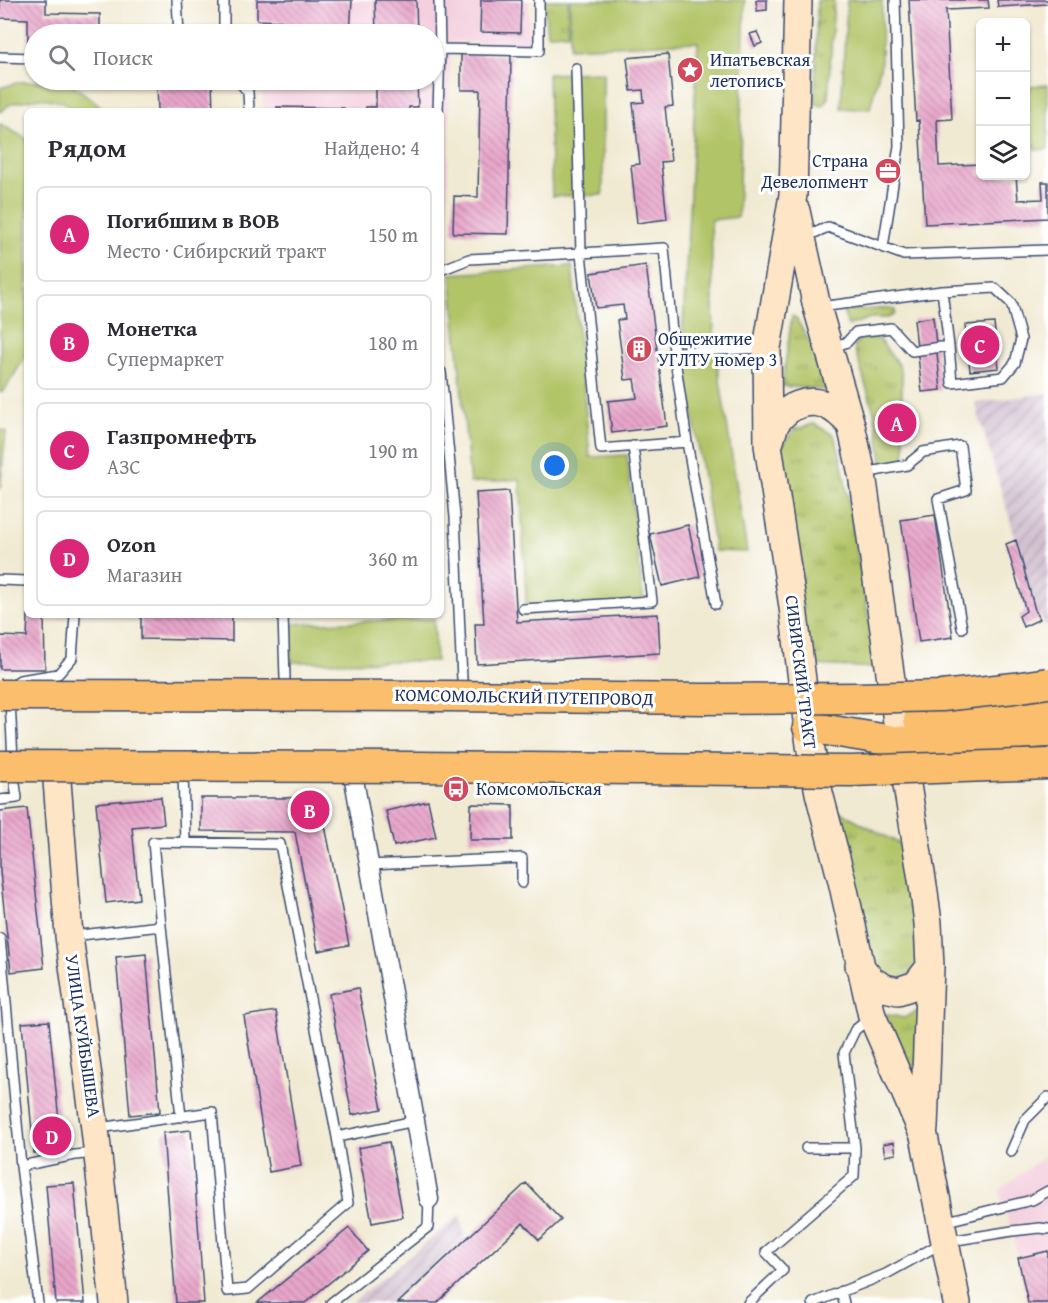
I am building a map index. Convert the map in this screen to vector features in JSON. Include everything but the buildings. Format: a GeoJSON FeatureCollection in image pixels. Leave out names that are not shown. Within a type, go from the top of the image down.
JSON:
{"type":"FeatureCollection","features":[{"type":"Feature","properties":{"kind":"main road","name":"СИБИРСКИЙ ТРАКТ"},"geometry":{"type":"LineString","coordinates":[[798,0],[793,195],[767,348],[768,445],[793,607],[810,745],[819,794],[842,881],[872,1016],[924,1136]]}},
{"type":"Feature","properties":{"kind":"main road","name":"СИБИРСКИЙ ТРАКТ"},"geometry":{"type":"LineString","coordinates":[[793,195],[817,308],[851,425],[862,474],[898,732],[924,892],[930,967],[924,1136],[957,1303]]}},
{"type":"Feature","properties":{"kind":"main road"},"geometry":{"type":"LineString","coordinates":[[774,312],[785,305],[795,305],[806,315],[829,349]]}},
{"type":"Feature","properties":{"kind":"main road"},"geometry":{"type":"LineString","coordinates":[[768,445],[776,424],[785,412],[810,402],[824,404],[834,409],[851,425]]}},
{"type":"Feature","properties":{"kind":"main road","name":"КОМСОМОЛЬСКИЙ ПУТЕПРОВОД"},"geometry":{"type":"LineString","coordinates":[[0,695],[856,698],[942,696],[1048,682]]}},
{"type":"Feature","properties":{"kind":"main road"},"geometry":{"type":"LineString","coordinates":[[898,732],[1048,710]]}},
{"type":"Feature","properties":{"kind":"main road"},"geometry":{"type":"LineString","coordinates":[[808,727],[898,732],[1048,732]]}},
{"type":"Feature","properties":{"kind":"main road"},"geometry":{"type":"LineString","coordinates":[[7,768],[408,767],[851,771],[1048,764]]}},
{"type":"Feature","properties":{"kind":"main road","name":"УЛИЦА КУЙБЫШЕВА"},"geometry":{"type":"LineString","coordinates":[[56,768],[69,936],[96,1141],[114,1303]]}},
{"type":"Feature","properties":{"kind":"main road"},"geometry":{"type":"LineString","coordinates":[[860,965],[872,981],[885,988],[898,991],[916,985],[930,967]]}},
{"type":"Feature","properties":{"kind":"street"},"geometry":{"type":"LineString","coordinates":[[352,774],[429,1199]]}},
{"type":"Feature","properties":{"kind":"lane"},"geometry":{"type":"LineString","coordinates":[[177,0],[178,24]]}},
{"type":"Feature","properties":{"kind":"lane"},"geometry":{"type":"LineString","coordinates":[[224,0],[224,24]]}},
{"type":"Feature","properties":{"kind":"lane"},"geometry":{"type":"LineString","coordinates":[[439,0],[439,24]]}},
{"type":"Feature","properties":{"kind":"lane"},"geometry":{"type":"LineString","coordinates":[[444,49],[539,51],[538,0]]}},
{"type":"Feature","properties":{"kind":"lane"},"geometry":{"type":"LineString","coordinates":[[883,247],[899,146],[895,0]]}},
{"type":"Feature","properties":{"kind":"lane"},"geometry":{"type":"LineString","coordinates":[[0,57],[24,58]]}},
{"type":"Feature","properties":{"kind":"lane"},"geometry":{"type":"LineString","coordinates":[[576,68],[580,253],[601,449],[687,442]]}},
{"type":"Feature","properties":{"kind":"lane"},"geometry":{"type":"LineString","coordinates":[[246,90],[249,108]]}},
{"type":"Feature","properties":{"kind":"lane"},"geometry":{"type":"LineString","coordinates":[[438,108],[439,90]]}},
{"type":"Feature","properties":{"kind":"lane"},"geometry":{"type":"LineString","coordinates":[[802,239],[828,227],[904,255],[1048,250]]}},
{"type":"Feature","properties":{"kind":"lane"},"geometry":{"type":"LineString","coordinates":[[444,269],[469,259],[664,248],[674,352],[687,442],[716,604]]}},
{"type":"Feature","properties":{"kind":"lane"},"geometry":{"type":"LineString","coordinates":[[817,308],[942,291],[995,288],[1011,303],[1021,339],[1015,363],[1003,377],[952,383],[942,291]]}},
{"type":"Feature","properties":{"kind":"lane"},"geometry":{"type":"LineString","coordinates":[[829,349],[847,342],[856,332],[891,328],[912,351],[949,346]]}},
{"type":"Feature","properties":{"kind":"lane"},"geometry":{"type":"LineString","coordinates":[[674,352],[767,348]]}},
{"type":"Feature","properties":{"kind":"lane"},"geometry":{"type":"LineString","coordinates":[[444,403],[455,517],[462,680]]}},
{"type":"Feature","properties":{"kind":"lane"},"geometry":{"type":"LineString","coordinates":[[523,609],[652,600],[633,446]]}},
{"type":"Feature","properties":{"kind":"lane"},"geometry":{"type":"LineString","coordinates":[[862,474],[907,465],[923,452],[960,446],[966,490],[938,499],[962,628]]}},
{"type":"Feature","properties":{"kind":"lane"},"geometry":{"type":"LineString","coordinates":[[0,580],[24,581]]}},
{"type":"Feature","properties":{"kind":"lane"},"geometry":{"type":"LineString","coordinates":[[0,800],[17,798],[7,768],[9,687],[20,680],[58,674],[72,658],[75,618]]}},
{"type":"Feature","properties":{"kind":"lane"},"geometry":{"type":"LineString","coordinates":[[283,618],[285,678]]}},
{"type":"Feature","properties":{"kind":"lane"},"geometry":{"type":"LineString","coordinates":[[7,768],[56,768]]}},
{"type":"Feature","properties":{"kind":"lane"},"geometry":{"type":"LineString","coordinates":[[183,771],[185,843]]}},
{"type":"Feature","properties":{"kind":"lane"},"geometry":{"type":"LineString","coordinates":[[21,1166],[75,1155],[96,1141],[181,1117],[212,1112],[227,1291],[248,1289],[348,1203],[280,844],[153,842],[181,1117]]}},
{"type":"Feature","properties":{"kind":"lane"},"geometry":{"type":"LineString","coordinates":[[369,865],[522,858],[522,884]]}},
{"type":"Feature","properties":{"kind":"lane"},"geometry":{"type":"LineString","coordinates":[[69,936],[161,926]]}},
{"type":"Feature","properties":{"kind":"lane"},"geometry":{"type":"LineString","coordinates":[[0,938],[4,1019],[38,1303]]}},
{"type":"Feature","properties":{"kind":"lane"},"geometry":{"type":"LineString","coordinates":[[748,1303],[783,1270],[766,1252],[854,1176],[855,1148],[844,1053],[855,1030],[872,1016]]}},
{"type":"Feature","properties":{"kind":"lane"},"geometry":{"type":"LineString","coordinates":[[1011,1152],[1025,1120],[1048,1097]]}},
{"type":"Feature","properties":{"kind":"lane"},"geometry":{"type":"LineString","coordinates":[[337,1137],[415,1121]]}},
{"type":"Feature","properties":{"kind":"lane"},"geometry":{"type":"LineString","coordinates":[[806,1148],[855,1148]]}},
{"type":"Feature","properties":{"kind":"lane"},"geometry":{"type":"LineString","coordinates":[[813,1303],[886,1274],[942,1232],[1032,1200],[1048,1191]]}},
{"type":"Feature","properties":{"kind":"lane"},"geometry":{"type":"LineString","coordinates":[[331,1303],[428,1227],[429,1199]]}},
{"type":"Feature","properties":{"kind":"lane"},"geometry":{"type":"LineString","coordinates":[[942,1232],[1048,1229]]}},
{"type":"Feature","properties":{"kind":"lane"},"geometry":{"type":"LineString","coordinates":[[841,1291],[844,1303]]}},
{"type":"Feature","properties":{"kind":"shaded area"},"geometry":{"type":"Polygon","coordinates":[[[253,0],[529,0],[529,45],[451,42],[446,253],[444,253],[444,108],[264,108],[262,90],[444,90],[444,24],[256,24],[253,0]]]}},
{"type":"Feature","properties":{"kind":"shaded area"},"geometry":{"type":"Polygon","coordinates":[[[1048,393],[1048,628],[1035,610],[975,403],[1048,393]]]}},
{"type":"Feature","properties":{"kind":"shaded area"},"geometry":{"type":"Polygon","coordinates":[[[1048,1153],[1048,1303],[1028,1303],[1012,1231],[999,1191],[1048,1153]]]}},
{"type":"Feature","properties":{"kind":"shaded area"},"geometry":{"type":"Polygon","coordinates":[[[460,1215],[466,1241],[389,1303],[351,1303],[460,1215]]]}},
{"type":"Feature","properties":{"kind":"green space"},"geometry":{"type":"Polygon","coordinates":[[[544,0],[568,0],[568,33],[547,34],[544,0]]]}},
{"type":"Feature","properties":{"kind":"green space"},"geometry":{"type":"Polygon","coordinates":[[[570,0],[745,0],[738,217],[711,220],[714,342],[747,552],[715,551],[682,345],[698,42],[570,48],[570,0]]]}},
{"type":"Feature","properties":{"kind":"green space"},"geometry":{"type":"Polygon","coordinates":[[[817,0],[834,0],[828,99],[822,106],[815,103],[817,0]]]}},
{"type":"Feature","properties":{"kind":"green space"},"geometry":{"type":"Polygon","coordinates":[[[847,0],[882,0],[881,64],[870,108],[841,108],[847,0]]]}},
{"type":"Feature","properties":{"kind":"green space"},"geometry":{"type":"Polygon","coordinates":[[[603,72],[603,195],[552,196],[548,74],[603,72]]]}},
{"type":"Feature","properties":{"kind":"green space"},"geometry":{"type":"Polygon","coordinates":[[[24,82],[24,90],[79,90],[102,108],[72,108],[63,102],[40,98],[12,103],[0,112],[0,88],[24,82]]]}},
{"type":"Feature","properties":{"kind":"green space"},"geometry":{"type":"Polygon","coordinates":[[[1048,85],[1048,149],[1035,150],[1034,136],[1030,136],[1030,86],[1048,85]]]}},
{"type":"Feature","properties":{"kind":"green space"},"geometry":{"type":"Polygon","coordinates":[[[0,124],[24,137],[24,359],[4,391],[0,393],[0,124]]]}},
{"type":"Feature","properties":{"kind":"green space"},"geometry":{"type":"Polygon","coordinates":[[[572,266],[590,457],[627,455],[644,605],[527,614],[520,479],[470,483],[451,274],[572,266]]]}},
{"type":"Feature","properties":{"kind":"green space"},"geometry":{"type":"Polygon","coordinates":[[[889,308],[895,310],[895,314],[888,318],[870,318],[848,326],[843,311],[889,308]]]}},
{"type":"Feature","properties":{"kind":"green space"},"geometry":{"type":"Polygon","coordinates":[[[792,316],[796,318],[815,352],[831,390],[782,386],[792,316]]]}},
{"type":"Feature","properties":{"kind":"green space"},"geometry":{"type":"Polygon","coordinates":[[[872,336],[877,337],[899,365],[902,375],[905,449],[903,461],[893,464],[883,465],[875,415],[854,347],[859,340],[872,336]]]}},
{"type":"Feature","properties":{"kind":"green space"},"geometry":{"type":"Polygon","coordinates":[[[814,424],[834,435],[841,458],[877,668],[809,665],[782,446],[795,429],[814,424]]]}},
{"type":"Feature","properties":{"kind":"green space"},"geometry":{"type":"Polygon","coordinates":[[[0,430],[6,431],[0,490],[0,430]]]}},
{"type":"Feature","properties":{"kind":"green space"},"geometry":{"type":"Polygon","coordinates":[[[434,619],[436,661],[291,662],[288,624],[434,619]]]}},
{"type":"Feature","properties":{"kind":"green space"},"geometry":{"type":"Polygon","coordinates":[[[839,811],[902,845],[921,954],[915,973],[893,981],[877,974],[863,935],[839,811]]]}},
{"type":"Feature","properties":{"kind":"green space"},"geometry":{"type":"Polygon","coordinates":[[[922,1009],[915,1080],[885,1014],[904,1018],[922,1009]]]}},
{"type":"Feature","properties":{"kind":"place","name":"Ипатьевская летопись"},"geometry":{"type":"Point","coordinates":[690,70]}},
{"type":"Feature","properties":{"kind":"place","name":"Страна Девелопмент"},"geometry":{"type":"Point","coordinates":[888,171]}},
{"type":"Feature","properties":{"kind":"place","name":"Газпромнефть"},"geometry":{"type":"Point","coordinates":[980,345]}},
{"type":"Feature","properties":{"kind":"place","name":"Общежитие УГЛТУ номер 3"},"geometry":{"type":"Point","coordinates":[639,349]}},
{"type":"Feature","properties":{"kind":"place","name":"Погибшим в ВОВ"},"geometry":{"type":"Point","coordinates":[897,423]}},
{"type":"Feature","properties":{"kind":"place","name":"Комсомольская"},"geometry":{"type":"Point","coordinates":[456,789]}},
{"type":"Feature","properties":{"kind":"place","name":"Монетка"},"geometry":{"type":"Point","coordinates":[310,810]}},
{"type":"Feature","properties":{"kind":"place","name":"Ozon"},"geometry":{"type":"Point","coordinates":[52,1136]}}]}
